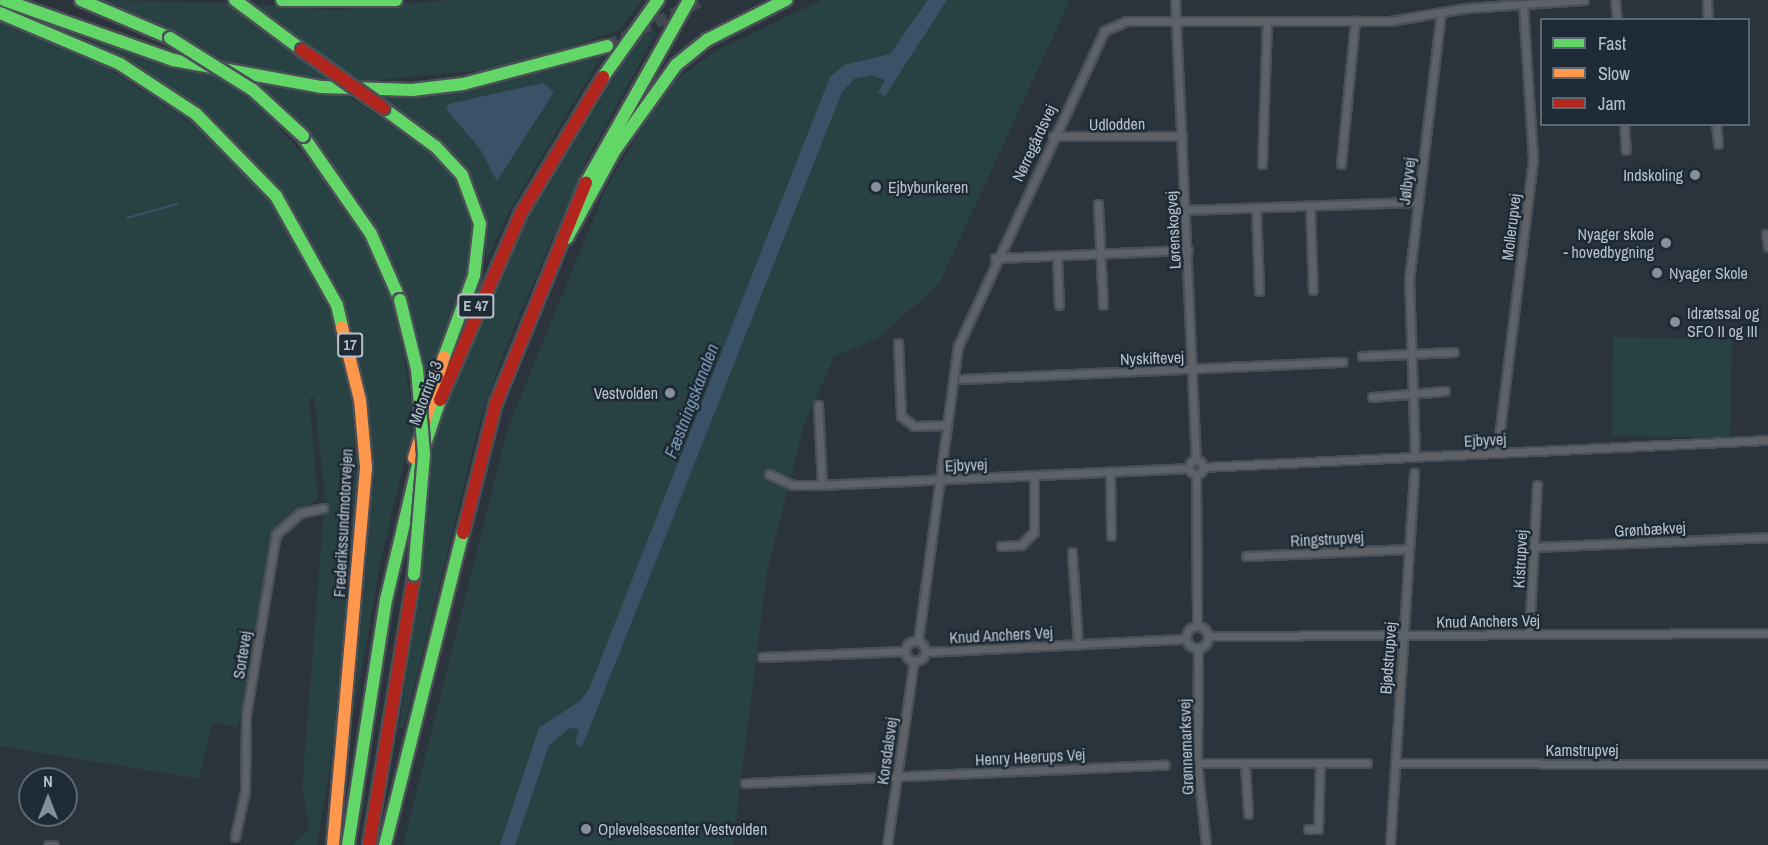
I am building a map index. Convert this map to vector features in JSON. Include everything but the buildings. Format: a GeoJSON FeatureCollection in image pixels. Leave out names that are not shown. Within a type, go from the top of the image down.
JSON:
{"type":"FeatureCollection","features":[{"type":"Feature","properties":{"kind":"highway"},"geometry":{"type":"LineString","coordinates":[[4,0],[173,60],[321,87],[412,90],[463,84],[607,46]]}},
{"type":"Feature","properties":{"kind":"highway"},"geometry":{"type":"LineString","coordinates":[[81,0],[170,38],[253,90],[303,136],[371,234],[400,300],[417,369],[424,455],[414,575],[369,845]]}},
{"type":"Feature","properties":{"kind":"highway"},"geometry":{"type":"LineString","coordinates":[[235,0],[436,147],[462,175],[480,224],[474,276],[418,427],[405,513]]}},
{"type":"Feature","properties":{"kind":"highway"},"geometry":{"type":"LineString","coordinates":[[282,0],[396,0]]}},
{"type":"Feature","properties":{"kind":"highway","name":"Motorring 3"},"geometry":{"type":"LineString","coordinates":[[348,845],[377,648],[405,513],[432,422],[489,275],[583,105],[658,0]]}},
{"type":"Feature","properties":{"kind":"highway"},"geometry":{"type":"LineString","coordinates":[[385,845],[470,490],[542,280],[616,122],[689,0]]}},
{"type":"Feature","properties":{"kind":"highway"},"geometry":{"type":"LineString","coordinates":[[542,280],[615,150],[676,65],[707,40],[786,0]]}},
{"type":"Feature","properties":{"kind":"highway","name":"Frederikssundmotorvejen"},"geometry":{"type":"LineString","coordinates":[[0,13],[120,64],[196,114],[276,196],[337,306],[356,378],[366,467],[347,729],[333,845]]}},
{"type":"Feature","properties":{"kind":"street","name":"Lørenskogvej"},"geometry":{"type":"LineString","coordinates":[[1174,0],[1188,250],[1196,460]]}},
{"type":"Feature","properties":{"kind":"street","name":"Nørregårdsvej"},"geometry":{"type":"LineString","coordinates":[[938,479],[958,346],[996,258],[1104,31],[1126,21],[1355,21],[1584,0]]}},
{"type":"Feature","properties":{"kind":"street"},"geometry":{"type":"LineString","coordinates":[[1615,0],[1617,18]]}},
{"type":"Feature","properties":{"kind":"street"},"geometry":{"type":"LineString","coordinates":[[1707,0],[1708,18]]}},
{"type":"Feature","properties":{"kind":"street","name":"Mollerupvej"},"geometry":{"type":"LineString","coordinates":[[1497,453],[1533,159],[1523,4]]}},
{"type":"Feature","properties":{"kind":"street","name":"Jølbyvej"},"geometry":{"type":"LineString","coordinates":[[1415,457],[1409,280],[1441,13]]}},
{"type":"Feature","properties":{"kind":"street"},"geometry":{"type":"LineString","coordinates":[[1262,164],[1267,21]]}},
{"type":"Feature","properties":{"kind":"street"},"geometry":{"type":"LineString","coordinates":[[1341,164],[1355,21]]}},
{"type":"Feature","properties":{"kind":"street"},"geometry":{"type":"LineString","coordinates":[[1624,126],[1626,150]]}},
{"type":"Feature","properties":{"kind":"street"},"geometry":{"type":"LineString","coordinates":[[1716,126],[1718,144]]}},
{"type":"Feature","properties":{"kind":"street","name":"Udlodden"},"geometry":{"type":"LineString","coordinates":[[1053,136],[1182,136]]}},
{"type":"Feature","properties":{"kind":"street"},"geometry":{"type":"LineString","coordinates":[[1186,210],[1418,202]]}},
{"type":"Feature","properties":{"kind":"street"},"geometry":{"type":"LineString","coordinates":[[1098,204],[1103,305]]}},
{"type":"Feature","properties":{"kind":"street"},"geometry":{"type":"LineString","coordinates":[[1310,206],[1313,290]]}},
{"type":"Feature","properties":{"kind":"street"},"geometry":{"type":"LineString","coordinates":[[1256,208],[1258,291]]}},
{"type":"Feature","properties":{"kind":"street"},"geometry":{"type":"LineString","coordinates":[[1766,234],[1768,247]]}},
{"type":"Feature","properties":{"kind":"street"},"geometry":{"type":"LineString","coordinates":[[996,258],[1188,250]]}},
{"type":"Feature","properties":{"kind":"street"},"geometry":{"type":"LineString","coordinates":[[1057,256],[1059,305]]}},
{"type":"Feature","properties":{"kind":"street"},"geometry":{"type":"LineString","coordinates":[[898,343],[901,416],[914,426],[945,425]]}},
{"type":"Feature","properties":{"kind":"street"},"geometry":{"type":"LineString","coordinates":[[1362,356],[1454,352]]}},
{"type":"Feature","properties":{"kind":"street","name":"Nyskiftevej"},"geometry":{"type":"LineString","coordinates":[[962,380],[1343,362]]}},
{"type":"Feature","properties":{"kind":"street"},"geometry":{"type":"LineString","coordinates":[[1372,397],[1445,392]]}},
{"type":"Feature","properties":{"kind":"street"},"geometry":{"type":"LineString","coordinates":[[818,405],[822,485]]}},
{"type":"Feature","properties":{"kind":"street","name":"Ejbyvej"},"geometry":{"type":"LineString","coordinates":[[1203,467],[1768,440]]}},
{"type":"Feature","properties":{"kind":"street"},"geometry":{"type":"LineString","coordinates":[[1196,474],[1189,468],[1196,460],[1203,467],[1196,474],[1197,625],[1186,639],[1198,648],[1209,636],[1197,625]]}},
{"type":"Feature","properties":{"kind":"street","name":"Ejbyvej"},"geometry":{"type":"LineString","coordinates":[[769,474],[793,485],[822,485],[1189,468]]}},
{"type":"Feature","properties":{"kind":"street"},"geometry":{"type":"LineString","coordinates":[[1110,472],[1111,536]]}},
{"type":"Feature","properties":{"kind":"street","name":"Bjødstrupvej"},"geometry":{"type":"LineString","coordinates":[[1390,845],[1414,473]]}},
{"type":"Feature","properties":{"kind":"street"},"geometry":{"type":"LineString","coordinates":[[1001,546],[1021,545],[1034,531],[1034,476]]}},
{"type":"Feature","properties":{"kind":"street"},"geometry":{"type":"LineString","coordinates":[[905,651],[914,661],[926,652],[918,641],[938,479]]}},
{"type":"Feature","properties":{"kind":"street","name":"Kistrupvej"},"geometry":{"type":"LineString","coordinates":[[1529,634],[1538,486]]}},
{"type":"Feature","properties":{"kind":"street","name":"Sortevej"},"geometry":{"type":"LineString","coordinates":[[235,837],[244,791],[246,715],[276,534],[300,513],[323,508]]}},
{"type":"Feature","properties":{"kind":"street","name":"Grønbækvej"},"geometry":{"type":"LineString","coordinates":[[1534,547],[1768,537]]}},
{"type":"Feature","properties":{"kind":"street","name":"Ringstrupvej"},"geometry":{"type":"LineString","coordinates":[[1246,556],[1408,549]]}},
{"type":"Feature","properties":{"kind":"street","name":"Knud Anchers Vej"},"geometry":{"type":"LineString","coordinates":[[1072,552],[1078,645]]}},
{"type":"Feature","properties":{"kind":"street","name":"Knud Anchers Vej"},"geometry":{"type":"LineString","coordinates":[[1209,636],[1768,633]]}},
{"type":"Feature","properties":{"kind":"street","name":"Knud Anchers Vej"},"geometry":{"type":"LineString","coordinates":[[926,652],[1186,639]]}},
{"type":"Feature","properties":{"kind":"street"},"geometry":{"type":"LineString","coordinates":[[762,657],[905,651],[918,641]]}},
{"type":"Feature","properties":{"kind":"street","name":"Grønnemarksvej"},"geometry":{"type":"LineString","coordinates":[[1198,648],[1197,763],[1206,845]]}},
{"type":"Feature","properties":{"kind":"street","name":"Korsdalsvej"},"geometry":{"type":"LineString","coordinates":[[887,845],[914,661]]}},
{"type":"Feature","properties":{"kind":"street"},"geometry":{"type":"LineString","coordinates":[[1197,763],[1367,763]]}},
{"type":"Feature","properties":{"kind":"street"},"geometry":{"type":"LineString","coordinates":[[1245,763],[1248,814]]}},
{"type":"Feature","properties":{"kind":"street"},"geometry":{"type":"LineString","coordinates":[[1308,829],[1318,829],[1320,763]]}},
{"type":"Feature","properties":{"kind":"street","name":"Kamstrupvej"},"geometry":{"type":"LineString","coordinates":[[1395,763],[1768,764]]}},
{"type":"Feature","properties":{"kind":"street","name":"Henry Heerups Vej"},"geometry":{"type":"LineString","coordinates":[[745,783],[1165,765]]}},
{"type":"Feature","properties":{"kind":"street"},"geometry":{"type":"LineString","coordinates":[[48,845],[54,845]]}},
{"type":"Feature","properties":{"kind":"green space"},"geometry":{"type":"Polygon","coordinates":[[[103,0],[228,3],[333,80],[233,66],[177,33],[103,0]]]}},
{"type":"Feature","properties":{"kind":"green space"},"geometry":{"type":"Polygon","coordinates":[[[450,0],[642,0],[620,30],[505,68],[356,82],[249,4],[334,10],[450,0]]]}},
{"type":"Feature","properties":{"kind":"green space","name":"Vestvolden"},"geometry":{"type":"Polygon","coordinates":[[[822,0],[1070,0],[939,284],[880,337],[834,357],[803,428],[767,572],[733,845],[403,845],[507,430],[606,188],[668,85],[714,52],[822,0]]]}},
{"type":"Feature","properties":{"kind":"green space"},"geometry":{"type":"Polygon","coordinates":[[[0,19],[90,57],[208,133],[267,198],[314,274],[330,313],[354,409],[358,470],[342,691],[317,845],[293,845],[309,828],[302,788],[325,496],[314,396],[309,399],[318,498],[274,530],[238,727],[212,723],[199,779],[0,746],[0,19]]]}},
{"type":"Feature","properties":{"kind":"green space"},"geometry":{"type":"Polygon","coordinates":[[[658,30],[589,155],[509,339],[479,424],[404,728],[399,728],[426,538],[432,437],[452,380],[530,211],[639,38],[658,30]]]}},
{"type":"Feature","properties":{"kind":"green space"},"geometry":{"type":"Polygon","coordinates":[[[86,39],[221,77],[262,109],[339,195],[365,233],[395,301],[414,423],[382,554],[354,714],[371,468],[365,399],[341,300],[326,265],[279,189],[239,145],[197,106],[86,39]]]}},
{"type":"Feature","properties":{"kind":"green space"},"geometry":{"type":"Polygon","coordinates":[[[602,56],[512,206],[486,261],[486,226],[466,171],[375,96],[470,91],[602,56]]]}},
{"type":"Feature","properties":{"kind":"green space"},"geometry":{"type":"Polygon","coordinates":[[[254,84],[344,93],[431,153],[458,180],[475,228],[470,272],[427,387],[407,299],[363,206],[302,126],[254,84]]]}},
{"type":"Feature","properties":{"kind":"green space"},"geometry":{"type":"Polygon","coordinates":[[[1613,337],[1732,339],[1730,438],[1611,436],[1613,337]]]}},
{"type":"Feature","properties":{"kind":"water"},"geometry":{"type":"Polygon","coordinates":[[[928,0],[947,0],[885,96],[878,93],[885,80],[871,75],[854,79],[842,92],[582,747],[575,743],[579,729],[570,728],[549,745],[515,845],[500,845],[539,728],[580,701],[589,689],[830,77],[844,65],[890,54],[928,0]]]}},
{"type":"Feature","properties":{"kind":"water"},"geometry":{"type":"Polygon","coordinates":[[[543,83],[554,92],[497,181],[480,149],[446,109],[449,104],[543,83]]]}},
{"type":"Feature","properties":{"kind":"waterway"},"geometry":{"type":"LineString","coordinates":[[127,218],[177,204]]}},
{"type":"Feature","properties":{"kind":"tunnel"},"geometry":{"type":"LineString","coordinates":[[607,46],[702,0]]}},
{"type":"Feature","properties":{"kind":"traffic: fast"},"geometry":{"type":"LineString","coordinates":[[4,0],[173,60],[321,87],[412,90],[463,84],[607,46]]}},
{"type":"Feature","properties":{"kind":"traffic: fast"},"geometry":{"type":"LineString","coordinates":[[81,0],[170,38]]}},
{"type":"Feature","properties":{"kind":"traffic: fast"},"geometry":{"type":"LineString","coordinates":[[235,0],[302,50]]}},
{"type":"Feature","properties":{"kind":"traffic: fast"},"geometry":{"type":"LineString","coordinates":[[282,0],[396,0]]}},
{"type":"Feature","properties":{"kind":"traffic: fast"},"geometry":{"type":"LineString","coordinates":[[603,77],[658,0]]}},
{"type":"Feature","properties":{"kind":"traffic: fast"},"geometry":{"type":"LineString","coordinates":[[586,183],[689,0]]}},
{"type":"Feature","properties":{"kind":"traffic: fast"},"geometry":{"type":"LineString","coordinates":[[567,238],[615,150],[676,65],[707,40],[786,0]]}},
{"type":"Feature","properties":{"kind":"traffic: fast"},"geometry":{"type":"LineString","coordinates":[[0,13],[120,64],[196,114],[276,196],[337,305],[342,327]]}},
{"type":"Feature","properties":{"kind":"traffic: fast"},"geometry":{"type":"LineString","coordinates":[[170,38],[253,90],[303,136]]}},
{"type":"Feature","properties":{"kind":"traffic: fast"},"geometry":{"type":"LineString","coordinates":[[383,108],[436,147],[462,175],[480,224],[474,276],[444,357]]}},
{"type":"Feature","properties":{"kind":"traffic: fast"},"geometry":{"type":"LineString","coordinates":[[303,136],[371,234],[400,300]]}},
{"type":"Feature","properties":{"kind":"traffic: fast"},"geometry":{"type":"LineString","coordinates":[[400,300],[417,369],[424,455],[414,575]]}},
{"type":"Feature","properties":{"kind":"traffic: fast"},"geometry":{"type":"LineString","coordinates":[[348,845],[386,600],[418,465],[440,400]]}},
{"type":"Feature","properties":{"kind":"traffic: fast"},"geometry":{"type":"LineString","coordinates":[[385,845],[463,533]]}},
{"type":"Feature","properties":{"kind":"traffic: slow"},"geometry":{"type":"LineString","coordinates":[[333,845],[366,467],[360,400],[342,327]]}},
{"type":"Feature","properties":{"kind":"traffic: slow"},"geometry":{"type":"LineString","coordinates":[[414,458],[444,357]]}},
{"type":"Feature","properties":{"kind":"traffic: jam"},"geometry":{"type":"LineString","coordinates":[[302,50],[383,108]]}},
{"type":"Feature","properties":{"kind":"traffic: jam"},"geometry":{"type":"LineString","coordinates":[[440,400],[521,213],[603,77]]}},
{"type":"Feature","properties":{"kind":"traffic: jam"},"geometry":{"type":"LineString","coordinates":[[463,533],[496,403],[586,183]]}},
{"type":"Feature","properties":{"kind":"traffic: jam"},"geometry":{"type":"LineString","coordinates":[[369,845],[414,575]]}},
{"type":"Feature","properties":{"kind":"place","name":"Indskoling"},"geometry":{"type":"Point","coordinates":[1695,175]}},
{"type":"Feature","properties":{"kind":"place","name":"Ejbybunkeren"},"geometry":{"type":"Point","coordinates":[876,187]}},
{"type":"Feature","properties":{"kind":"place","name":"Nyager skole - hovedbygning"},"geometry":{"type":"Point","coordinates":[1666,243]}},
{"type":"Feature","properties":{"kind":"place","name":"Nyager Skole"},"geometry":{"type":"Point","coordinates":[1657,273]}},
{"type":"Feature","properties":{"kind":"place","name":"Idrætssal og SFO II og III"},"geometry":{"type":"Point","coordinates":[1675,322]}},
{"type":"Feature","properties":{"kind":"place","name":"Vestvolden"},"geometry":{"type":"Point","coordinates":[670,393]}},
{"type":"Feature","properties":{"kind":"place","name":"Oplevelsescenter Vestvolden"},"geometry":{"type":"Point","coordinates":[586,829]}},
{"type":"Feature","properties":{"kind":"water label","name":"Fæstningskanalen"},"geometry":{"type":"Point","coordinates":[692,401]}}]}
